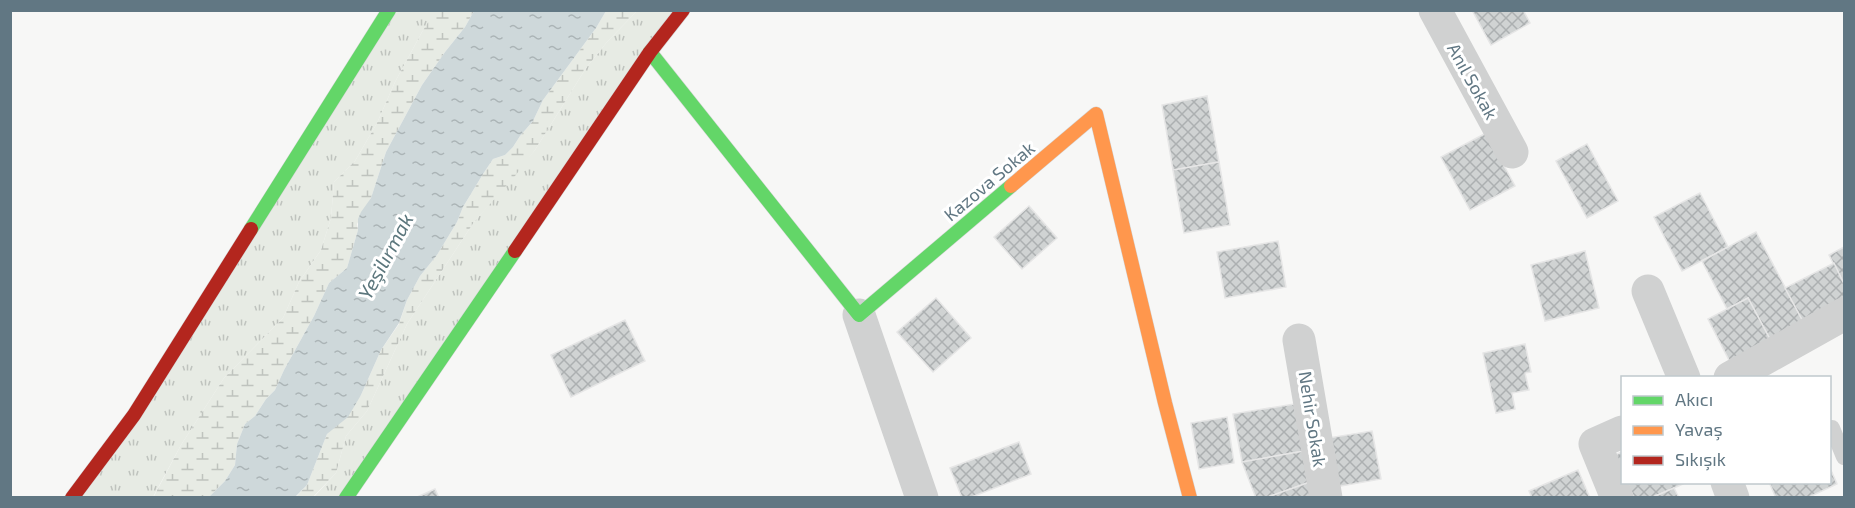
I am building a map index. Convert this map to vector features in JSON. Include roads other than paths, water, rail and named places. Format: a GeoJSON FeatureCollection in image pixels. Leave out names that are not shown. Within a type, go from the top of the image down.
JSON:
{"type":"FeatureCollection","features":[{"type":"Feature","properties":{"kind":"street"},"geometry":{"type":"LineString","coordinates":[[72,498],[134,415],[389,10]]}},
{"type":"Feature","properties":{"kind":"street"},"geometry":{"type":"LineString","coordinates":[[346,498],[650,52],[683,10]]}},
{"type":"Feature","properties":{"kind":"street","name":"Anıl Sokak"},"geometry":{"type":"LineString","coordinates":[[1435,10],[1512,152]]}},
{"type":"Feature","properties":{"kind":"street"},"geometry":{"type":"LineString","coordinates":[[650,52],[859,315],[922,498]]}},
{"type":"Feature","properties":{"kind":"street","name":"Kazova Sokak"},"geometry":{"type":"LineString","coordinates":[[859,315],[1096,114],[1190,498]]}},
{"type":"Feature","properties":{"kind":"street"},"geometry":{"type":"LineString","coordinates":[[1648,291],[1683,376]]}},
{"type":"Feature","properties":{"kind":"street"},"geometry":{"type":"LineString","coordinates":[[1734,376],[1845,314]]}},
{"type":"Feature","properties":{"kind":"street","name":"Nehir Sokak"},"geometry":{"type":"LineString","coordinates":[[1299,340],[1326,498]]}},
{"type":"Feature","properties":{"kind":"street"},"geometry":{"type":"LineString","coordinates":[[1617,498],[1595,444],[1621,433]]}},
{"type":"Feature","properties":{"kind":"street"},"geometry":{"type":"LineString","coordinates":[[1727,484],[1733,498]]}},
{"type":"Feature","properties":{"kind":"lane"},"geometry":{"type":"LineString","coordinates":[[1832,428],[1845,457]]}},
{"type":"Feature","properties":{"kind":"water","name":"Yeşilırmak"},"geometry":{"type":"Polygon","coordinates":[[[474,11],[606,11],[543,100],[533,121],[513,147],[505,155],[493,159],[483,174],[437,255],[420,276],[407,300],[399,323],[381,350],[361,395],[348,417],[327,434],[307,485],[295,497],[209,497],[225,481],[235,465],[237,444],[245,424],[255,416],[275,390],[329,283],[347,268],[358,230],[358,219],[371,198],[386,152],[422,85],[465,27],[474,11]]]}}]}
